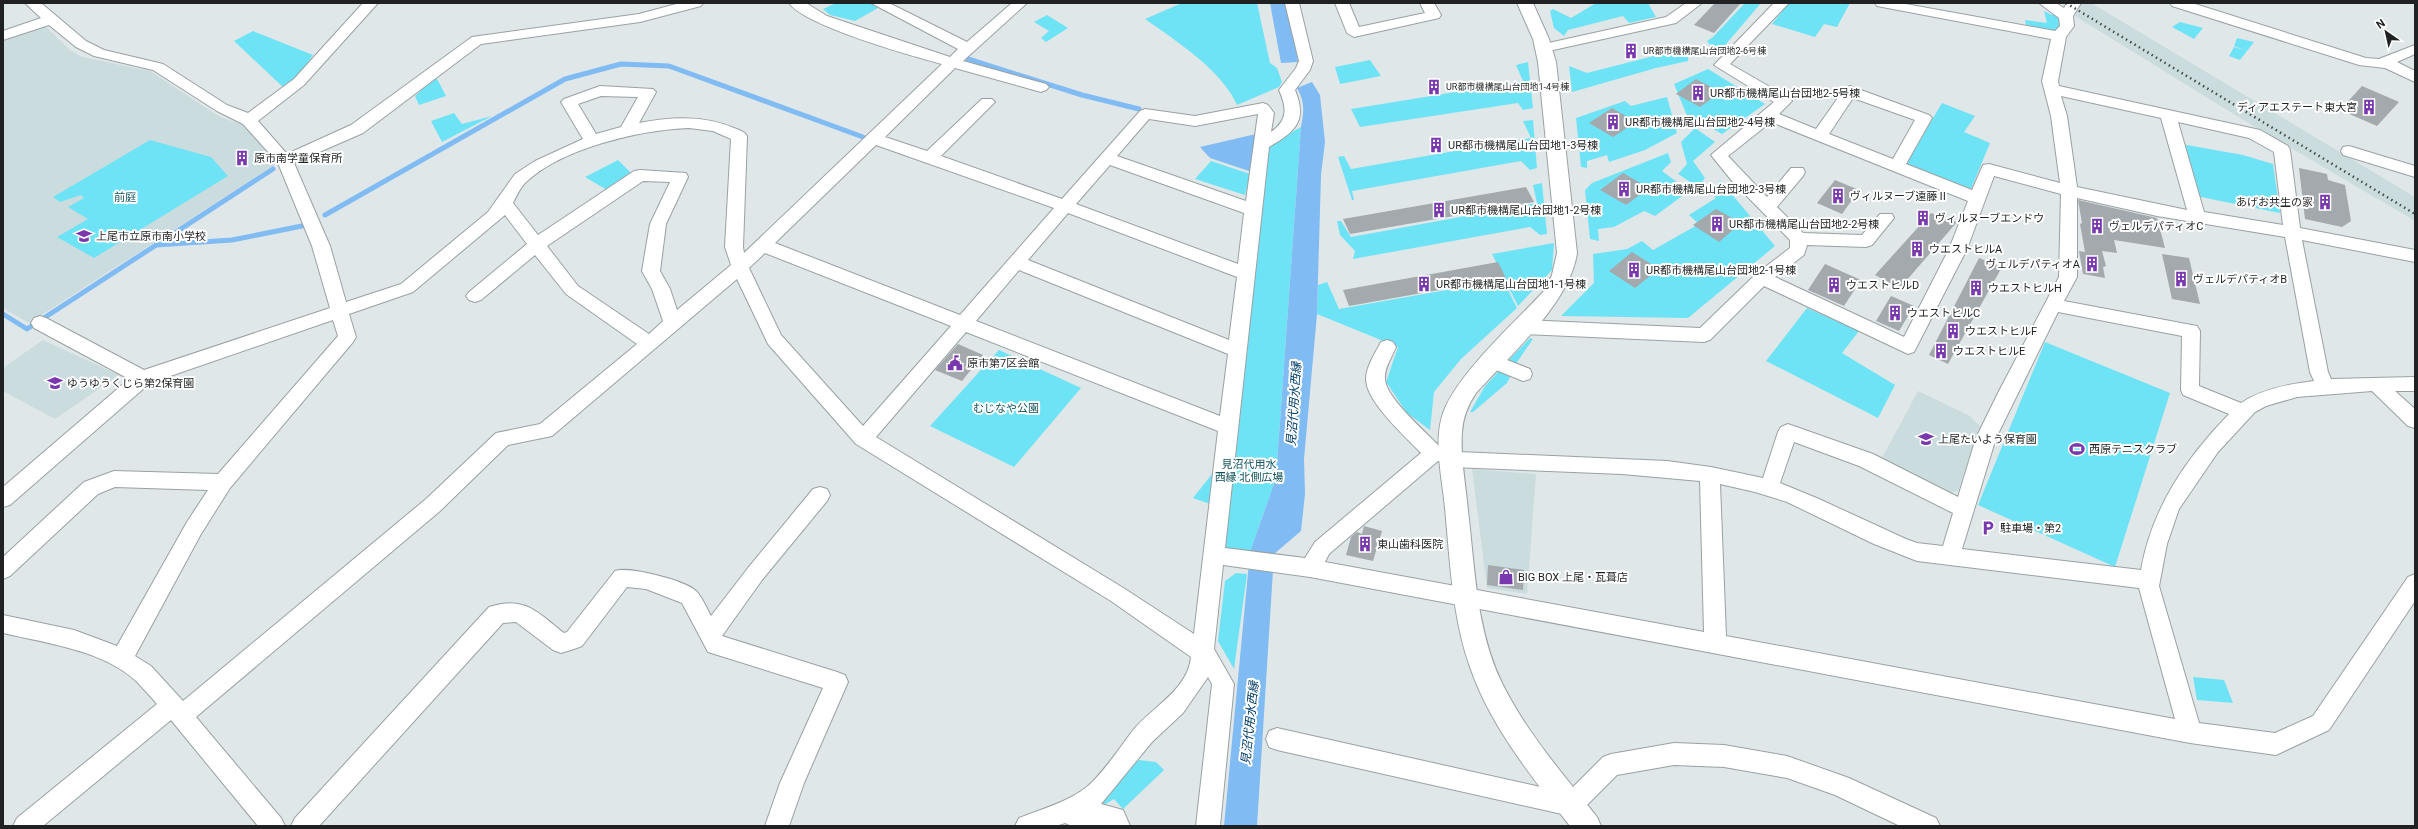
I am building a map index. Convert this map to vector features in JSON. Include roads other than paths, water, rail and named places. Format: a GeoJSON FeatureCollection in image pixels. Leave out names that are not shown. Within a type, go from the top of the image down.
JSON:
{"type":"FeatureCollection","features":[{"type":"Feature","properties":{"kind":"street"},"geometry":{"type":"LineString","coordinates":[[249,120],[299,82],[371,3]]}},
{"type":"Feature","properties":{"kind":"street"},"geometry":{"type":"LineString","coordinates":[[285,161],[357,129],[477,40],[640,18],[696,3]]}},
{"type":"Feature","properties":{"kind":"street"},"geometry":{"type":"LineString","coordinates":[[796,3],[822,19],[915,52],[1041,87]]}},
{"type":"Feature","properties":{"kind":"street"},"geometry":{"type":"LineString","coordinates":[[878,3],[969,49]]}},
{"type":"Feature","properties":{"kind":"street"},"geometry":{"type":"LineString","coordinates":[[25,826],[176,710],[433,505],[503,438],[545,431],[740,267],[953,62],[1020,3]]}},
{"type":"Feature","properties":{"kind":"street"},"geometry":{"type":"LineString","coordinates":[[863,439],[1145,114],[1195,121],[1263,108],[1287,90],[1289,84],[1305,70],[1306,61],[1292,3]]}},
{"type":"Feature","properties":{"kind":"street"},"geometry":{"type":"LineString","coordinates":[[1342,3],[1354,33],[1434,15],[1427,3]]}},
{"type":"Feature","properties":{"kind":"street"},"geometry":{"type":"LineString","coordinates":[[1525,3],[1544,48],[1554,113],[1568,243],[1562,278],[1552,295],[1468,387],[1458,403],[1452,422],[1446,455],[1466,598],[1476,644],[1492,689],[1531,751],[1587,826]]}},
{"type":"Feature","properties":{"kind":"street"},"geometry":{"type":"LineString","coordinates":[[1544,48],[1671,20],[1695,3]]}},
{"type":"Feature","properties":{"kind":"street"},"geometry":{"type":"LineString","coordinates":[[1782,3],[1721,65],[1784,101],[1769,116],[1719,154],[1735,176],[1769,206],[1799,239],[1866,241],[1886,218]]}},
{"type":"Feature","properties":{"kind":"street"},"geometry":{"type":"LineString","coordinates":[[1882,3],[1914,11],[1992,22],[2059,36]]}},
{"type":"Feature","properties":{"kind":"street"},"geometry":{"type":"LineString","coordinates":[[1950,556],[1986,438],[2007,393],[2068,277],[2070,191],[2060,116],[2050,81],[2059,36],[2067,26],[2070,9],[2046,3]]}},
{"type":"Feature","properties":{"kind":"street"},"geometry":{"type":"LineString","coordinates":[[2177,3],[2364,62],[2381,64],[2415,49]]}},
{"type":"Feature","properties":{"kind":"street"},"geometry":{"type":"LineString","coordinates":[[34,4],[81,44],[98,52],[158,67],[222,108],[249,120],[285,161],[321,246],[341,311],[347,337],[223,482],[194,528],[122,659]]}},
{"type":"Feature","properties":{"kind":"street"},"geometry":{"type":"LineString","coordinates":[[3,36],[52,19]]}},
{"type":"Feature","properties":{"kind":"street"},"geometry":{"type":"LineString","coordinates":[[2385,62],[2415,77]]}},
{"type":"Feature","properties":{"kind":"street"},"geometry":{"type":"LineString","coordinates":[[2052,89],[2254,134],[2282,150],[2292,232],[2319,372],[2326,387]]}},
{"type":"Feature","properties":{"kind":"street"},"geometry":{"type":"LineString","coordinates":[[1261,145],[1287,129],[1291,123],[1294,114],[1291,98],[1287,90]]}},
{"type":"Feature","properties":{"kind":"street"},"geometry":{"type":"LineString","coordinates":[[594,142],[569,102],[600,91],[648,92],[627,131]]}},
{"type":"Feature","properties":{"kind":"street"},"geometry":{"type":"LineString","coordinates":[[1819,136],[1850,91],[1924,118],[1897,166]]}},
{"type":"Feature","properties":{"kind":"street"},"geometry":{"type":"LineString","coordinates":[[929,158],[986,102]]}},
{"type":"Feature","properties":{"kind":"street"},"geometry":{"type":"LineString","coordinates":[[1027,826],[1065,811],[1096,794],[1144,735],[1175,706],[1191,686],[1201,669],[1253,210],[1266,113],[1263,108]]}},
{"type":"Feature","properties":{"kind":"street"},"geometry":{"type":"LineString","coordinates":[[2168,115],[2197,217]]}},
{"type":"Feature","properties":{"kind":"street"},"geometry":{"type":"LineString","coordinates":[[1769,116],[1976,198]]}},
{"type":"Feature","properties":{"kind":"street"},"geometry":{"type":"LineString","coordinates":[[3,499],[143,378],[407,288],[434,263],[486,223],[505,204],[510,190],[520,178],[569,150],[627,131],[664,123],[698,124],[727,128],[739,136],[734,247],[740,267],[774,339],[863,439],[1118,595],[1204,653],[1216,670],[1223,684],[1208,826]]}},
{"type":"Feature","properties":{"kind":"street"},"geometry":{"type":"LineString","coordinates":[[874,138],[1065,206],[1246,274]]}},
{"type":"Feature","properties":{"kind":"street"},"geometry":{"type":"LineString","coordinates":[[2349,151],[2415,172]]}},
{"type":"Feature","properties":{"kind":"street"},"geometry":{"type":"LineString","coordinates":[[1107,158],[1253,210]]}},
{"type":"Feature","properties":{"kind":"street"},"geometry":{"type":"LineString","coordinates":[[1762,278],[1908,347],[1958,249],[1976,198],[1989,169],[2070,191],[2197,217],[2292,232],[2415,256]]}},
{"type":"Feature","properties":{"kind":"street"},"geometry":{"type":"LineString","coordinates":[[1769,206],[1797,172]]}},
{"type":"Feature","properties":{"kind":"street"},"geometry":{"type":"LineString","coordinates":[[475,296],[537,244],[640,175],[680,177],[658,224],[651,271],[661,289],[673,324]]}},
{"type":"Feature","properties":{"kind":"street"},"geometry":{"type":"LineString","coordinates":[[505,204],[572,290],[649,343]]}},
{"type":"Feature","properties":{"kind":"street"},"geometry":{"type":"LineString","coordinates":[[1524,327],[1704,335],[1762,278],[1798,251],[1799,239]]}},
{"type":"Feature","properties":{"kind":"street"},"geometry":{"type":"LineString","coordinates":[[763,245],[1228,427]]}},
{"type":"Feature","properties":{"kind":"street"},"geometry":{"type":"LineString","coordinates":[[1016,262],[1237,350]]}},
{"type":"Feature","properties":{"kind":"street"},"geometry":{"type":"LineString","coordinates":[[2053,305],[2191,331],[2190,390],[2242,411]]}},
{"type":"Feature","properties":{"kind":"street"},"geometry":{"type":"LineString","coordinates":[[40,323],[143,378]]}},
{"type":"Feature","properties":{"kind":"street"},"geometry":{"type":"LineString","coordinates":[[1387,347],[1376,375],[1376,385],[1403,422],[1446,455],[1667,469],[1710,475],[1769,488],[1827,509],[1895,545],[1917,552],[2150,580]]}},
{"type":"Feature","properties":{"kind":"street"},"geometry":{"type":"LineString","coordinates":[[1492,361],[1523,374]]}},
{"type":"Feature","properties":{"kind":"street"},"geometry":{"type":"LineString","coordinates":[[2376,384],[2415,421]]}},
{"type":"Feature","properties":{"kind":"street"},"geometry":{"type":"LineString","coordinates":[[2190,732],[2149,586],[2152,562],[2171,505],[2200,462],[2242,411],[2258,401],[2280,394],[2326,387],[2376,384],[2415,384]]}},
{"type":"Feature","properties":{"kind":"street"},"geometry":{"type":"LineString","coordinates":[[1769,488],[1788,432],[1866,460],[1964,509]]}},
{"type":"Feature","properties":{"kind":"street"},"geometry":{"type":"LineString","coordinates":[[1310,568],[1322,548],[1446,455]]}},
{"type":"Feature","properties":{"kind":"street"},"geometry":{"type":"LineString","coordinates":[[1710,475],[1715,644]]}},
{"type":"Feature","properties":{"kind":"street"},"geometry":{"type":"LineString","coordinates":[[3,570],[91,488],[114,479],[223,482]]}},
{"type":"Feature","properties":{"kind":"street"},"geometry":{"type":"LineString","coordinates":[[710,635],[755,574],[820,495]]}},
{"type":"Feature","properties":{"kind":"street"},"geometry":{"type":"LineString","coordinates":[[1213,556],[1236,557],[1310,568],[2190,732],[2276,744],[2321,723],[2415,583]]}},
{"type":"Feature","properties":{"kind":"street"},"geometry":{"type":"LineString","coordinates":[[303,826],[497,614],[520,612],[561,643],[574,639],[622,577],[647,580],[689,597],[716,645],[837,682],[792,782],[777,826]]}},
{"type":"Feature","properties":{"kind":"street"},"geometry":{"type":"LineString","coordinates":[[3,624],[74,640],[122,659],[143,673],[273,826]]}},
{"type":"Feature","properties":{"kind":"street"},"geometry":{"type":"LineString","coordinates":[[1277,739],[1571,805]]}},
{"type":"Feature","properties":{"kind":"street"},"geometry":{"type":"LineString","coordinates":[[1571,805],[1611,765],[1674,754],[1724,756],[1787,767],[1840,786],[1894,812],[1928,826]]}},
{"type":"Feature","properties":{"kind":"street"},"geometry":{"type":"LineString","coordinates":[[1065,811],[1081,818],[1102,815],[1115,818],[1118,826]]}},
{"type":"Feature","properties":{"kind":"water"},"geometry":{"type":"Polygon","coordinates":[[[1270,3],[1287,3],[1298,62],[1281,63],[1270,3]]]}},
{"type":"Feature","properties":{"kind":"water","name":"見沼代用水西縁"},"geometry":{"type":"Polygon","coordinates":[[[1312,82],[1320,95],[1325,142],[1321,175],[1317,314],[1304,459],[1305,494],[1301,531],[1274,554],[1257,826],[1224,826],[1250,552],[1276,478],[1303,111],[1303,102],[1297,88],[1312,82]]]}},
{"type":"Feature","properties":{"kind":"water"},"geometry":{"type":"Polygon","coordinates":[[[1256,134],[1252,172],[1210,158],[1200,147],[1256,134]]]}},
{"type":"Feature","properties":{"kind":"waterway"},"geometry":{"type":"LineString","coordinates":[[968,59],[1082,95],[1139,109]]}},
{"type":"Feature","properties":{"kind":"waterway"},"geometry":{"type":"LineString","coordinates":[[325,215],[565,79],[621,64],[669,66],[863,137]]}},
{"type":"Feature","properties":{"kind":"waterway"},"geometry":{"type":"LineString","coordinates":[[156,245],[273,169]]}},
{"type":"Feature","properties":{"kind":"waterway"},"geometry":{"type":"LineString","coordinates":[[156,245],[232,240],[307,225]]}},
{"type":"Feature","properties":{"kind":"waterway"},"geometry":{"type":"LineString","coordinates":[[3,314],[27,329],[156,245]]}},
{"type":"Feature","properties":{"kind":"railway"},"geometry":{"type":"LineString","coordinates":[[2066,3],[2415,214]]}},
{"type":"Feature","properties":{"kind":"place","name":"UR都市機構尾山台団地2-6号棟"},"geometry":{"type":"Point","coordinates":[1631,51]}},
{"type":"Feature","properties":{"kind":"place","name":"UR都市機構尾山台団地1-4号棟"},"geometry":{"type":"Point","coordinates":[1434,87]}},
{"type":"Feature","properties":{"kind":"place","name":"UR都市機構尾山台団地2-5号棟"},"geometry":{"type":"Point","coordinates":[1698,93]}},
{"type":"Feature","properties":{"kind":"place","name":"ディアエステート東大宮"},"geometry":{"type":"Point","coordinates":[2369,107]}},
{"type":"Feature","properties":{"kind":"place","name":"UR都市機構尾山台団地2-4号棟"},"geometry":{"type":"Point","coordinates":[1613,122]}},
{"type":"Feature","properties":{"kind":"place","name":"UR都市機構尾山台団地1-3号棟"},"geometry":{"type":"Point","coordinates":[1436,145]}},
{"type":"Feature","properties":{"kind":"place","name":"原市南学童保育所"},"geometry":{"type":"Point","coordinates":[242,158]}},
{"type":"Feature","properties":{"kind":"place","name":"UR都市機構尾山台団地2-3号棟"},"geometry":{"type":"Point","coordinates":[1624,189]}},
{"type":"Feature","properties":{"kind":"place","name":"ヴィルヌーブ遠藤Ⅱ"},"geometry":{"type":"Point","coordinates":[1838,196]}},
{"type":"Feature","properties":{"kind":"place","name":"あげお共生の家"},"geometry":{"type":"Point","coordinates":[2325,202]}},
{"type":"Feature","properties":{"kind":"place","name":"UR都市機構尾山台団地1-2号棟"},"geometry":{"type":"Point","coordinates":[1439,210]}},
{"type":"Feature","properties":{"kind":"place","name":"ヴィルヌーブエンドウ"},"geometry":{"type":"Point","coordinates":[1923,218]}},
{"type":"Feature","properties":{"kind":"place","name":"UR都市機構尾山台団地2-2号棟"},"geometry":{"type":"Point","coordinates":[1717,224]}},
{"type":"Feature","properties":{"kind":"place","name":"ヴェルデパティオC"},"geometry":{"type":"Point","coordinates":[2097,226]}},
{"type":"Feature","properties":{"kind":"place","name":"上尾市立原市南小学校"},"geometry":{"type":"Point","coordinates":[84,236]}},
{"type":"Feature","properties":{"kind":"place","name":"ウエストヒルA"},"geometry":{"type":"Point","coordinates":[1917,249]}},
{"type":"Feature","properties":{"kind":"place","name":"ヴェルデパティオA"},"geometry":{"type":"Point","coordinates":[2092,264]}},
{"type":"Feature","properties":{"kind":"place","name":"UR都市機構尾山台団地2-1号棟"},"geometry":{"type":"Point","coordinates":[1634,270]}},
{"type":"Feature","properties":{"kind":"place","name":"ヴェルデパティオB"},"geometry":{"type":"Point","coordinates":[2181,279]}},
{"type":"Feature","properties":{"kind":"place","name":"UR都市機構尾山台団地1-1号棟"},"geometry":{"type":"Point","coordinates":[1424,284]}},
{"type":"Feature","properties":{"kind":"place","name":"ウエストヒルD"},"geometry":{"type":"Point","coordinates":[1834,285]}},
{"type":"Feature","properties":{"kind":"place","name":"ウエストヒルH"},"geometry":{"type":"Point","coordinates":[1976,288]}},
{"type":"Feature","properties":{"kind":"place","name":"ウエストヒルC"},"geometry":{"type":"Point","coordinates":[1895,313]}},
{"type":"Feature","properties":{"kind":"place","name":"ウエストヒルF"},"geometry":{"type":"Point","coordinates":[1953,331]}},
{"type":"Feature","properties":{"kind":"place","name":"ウエストヒルE"},"geometry":{"type":"Point","coordinates":[1941,351]}},
{"type":"Feature","properties":{"kind":"place","name":"原市第7区会館"},"geometry":{"type":"Point","coordinates":[955,363]}},
{"type":"Feature","properties":{"kind":"place","name":"ゆうゆうくじら第2保育園"},"geometry":{"type":"Point","coordinates":[55,383]}},
{"type":"Feature","properties":{"kind":"place","name":"上尾たいよう保育園"},"geometry":{"type":"Point","coordinates":[1926,439]}},
{"type":"Feature","properties":{"kind":"place","name":"西原テニスクラブ"},"geometry":{"type":"Point","coordinates":[2077,449]}},
{"type":"Feature","properties":{"kind":"place","name":"駐車場・第2"},"geometry":{"type":"Point","coordinates":[1988,528]}},
{"type":"Feature","properties":{"kind":"place","name":"東山歯科医院"},"geometry":{"type":"Point","coordinates":[1365,544]}},
{"type":"Feature","properties":{"kind":"place","name":"BIG BOX 上尾・瓦葺店"},"geometry":{"type":"Point","coordinates":[1506,577]}},
{"type":"Feature","properties":{"kind":"park label","name":"前庭"},"geometry":{"type":"Point","coordinates":[125,197]}},
{"type":"Feature","properties":{"kind":"park label","name":"むじなや公園"},"geometry":{"type":"Point","coordinates":[1006,408]}},
{"type":"Feature","properties":{"kind":"park label","name":"見沼代用水 西縁 北側広場"},"geometry":{"type":"Point","coordinates":[1249,470]}}]}
